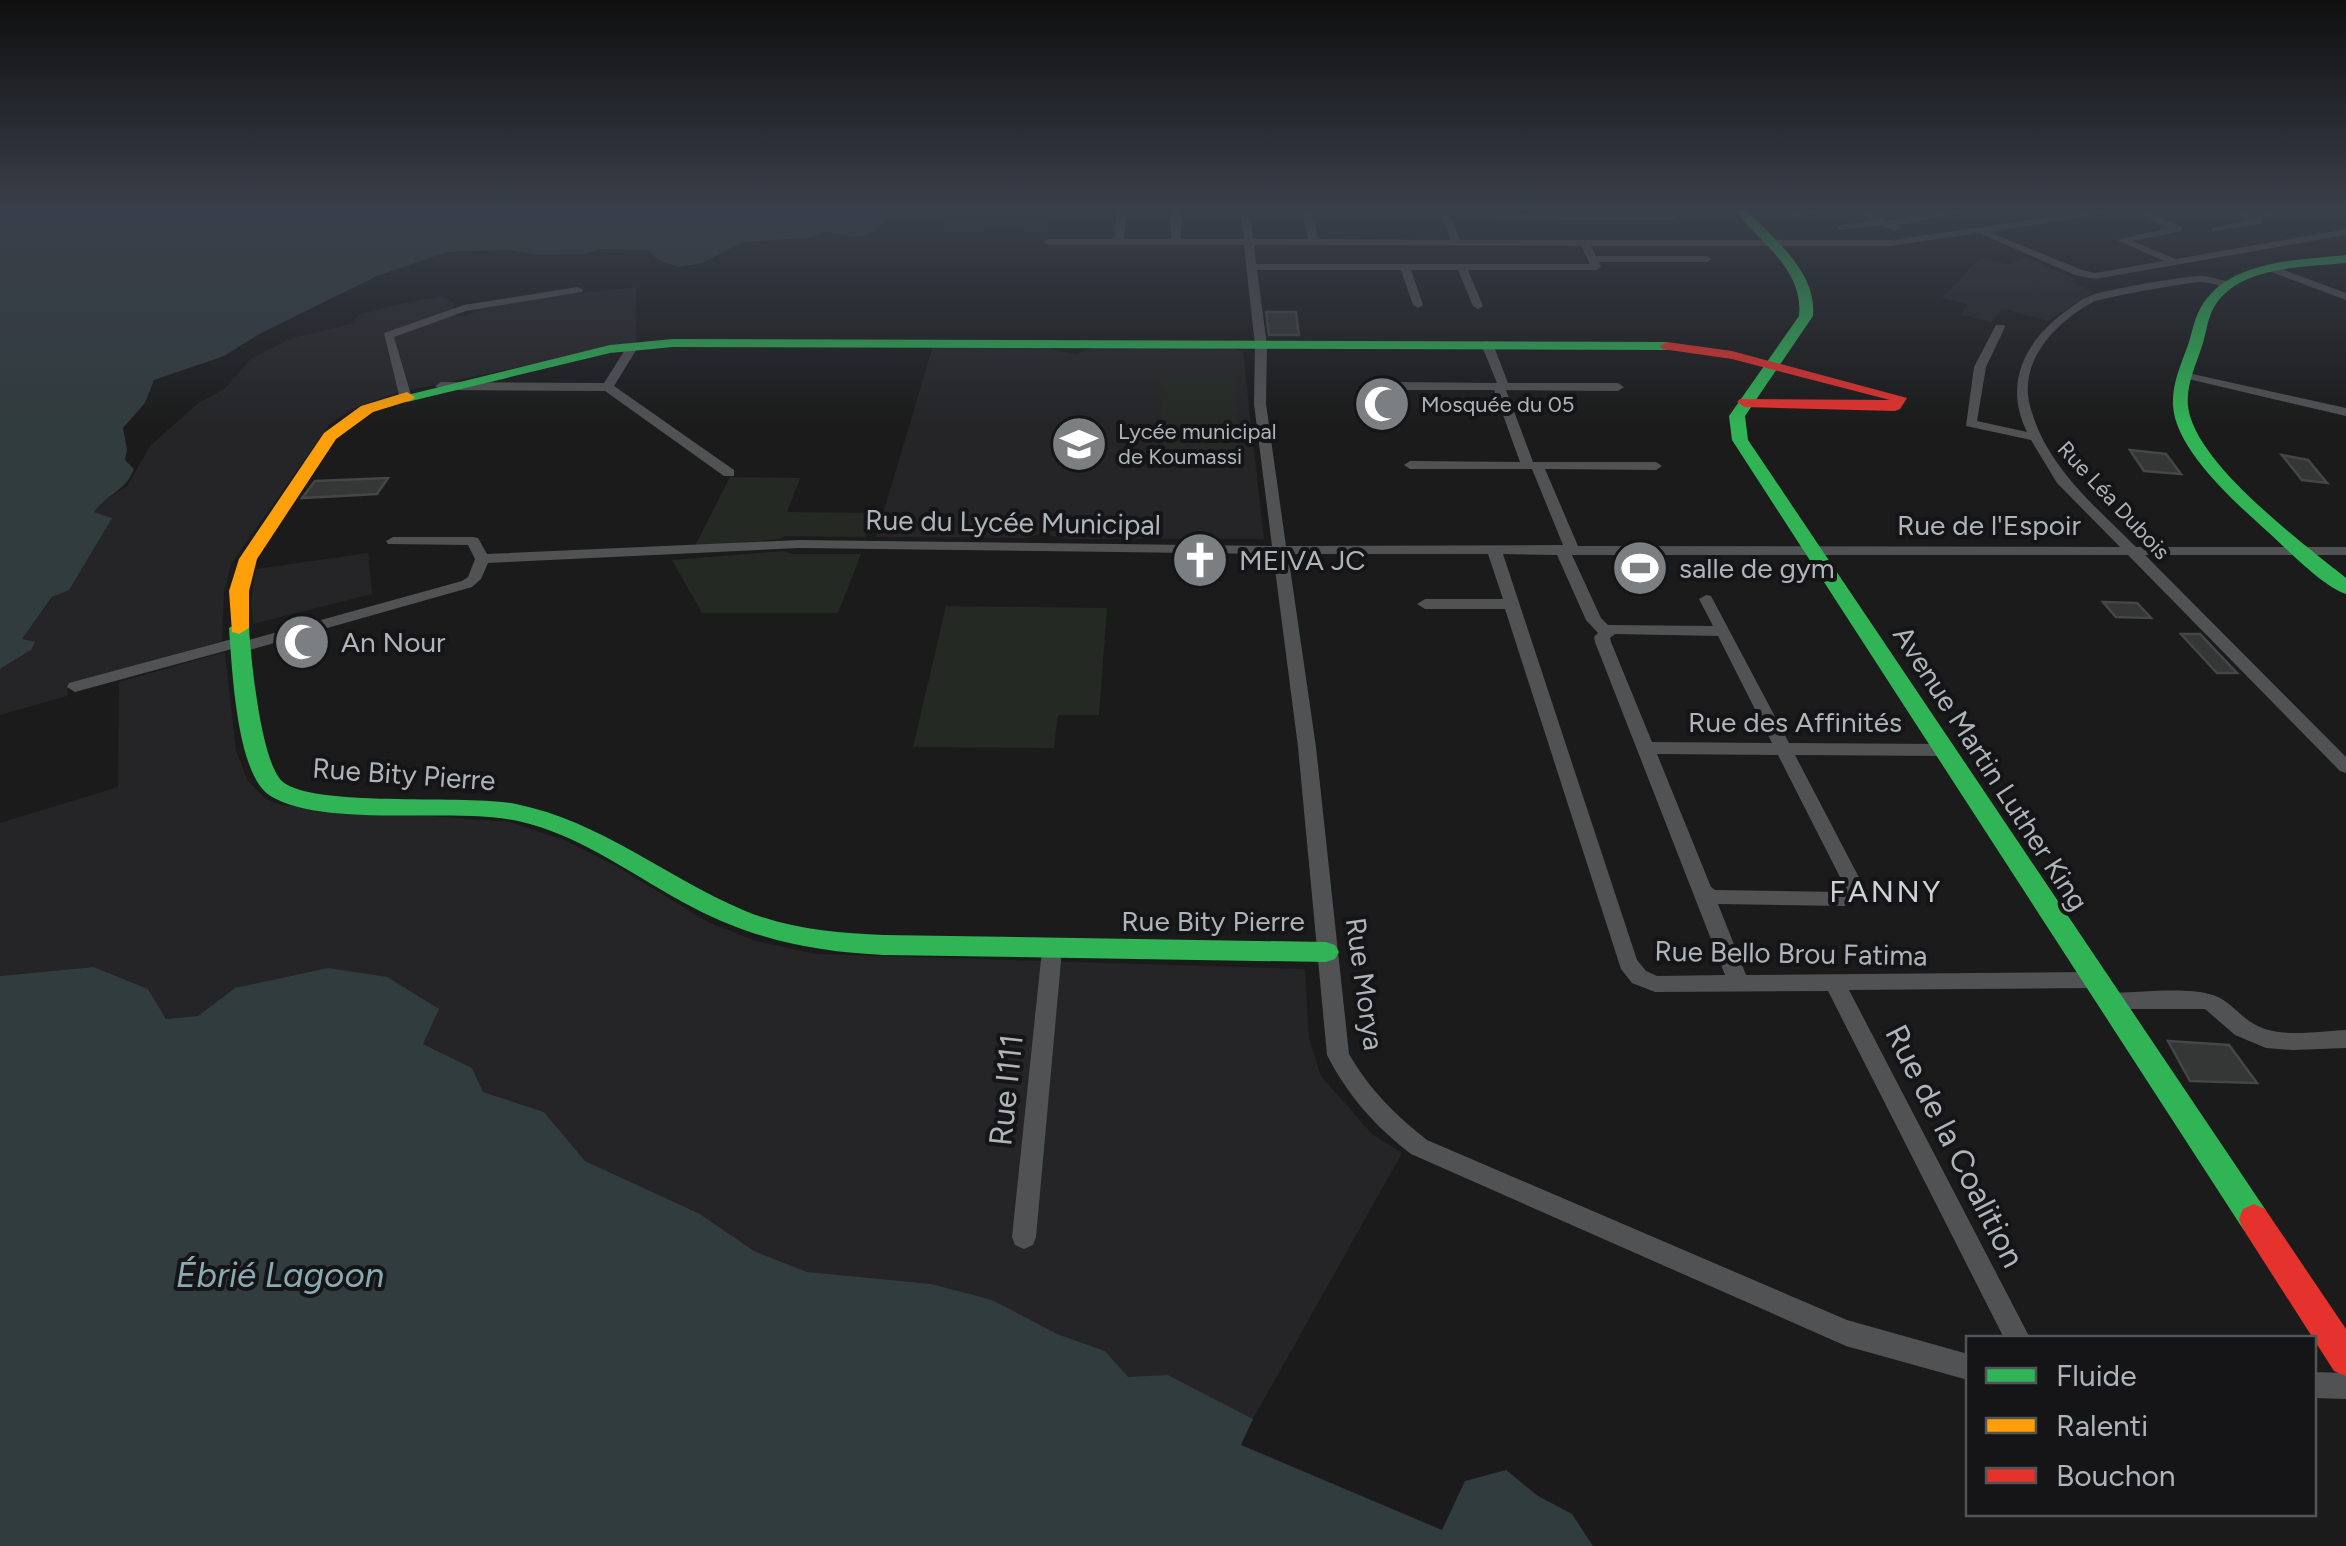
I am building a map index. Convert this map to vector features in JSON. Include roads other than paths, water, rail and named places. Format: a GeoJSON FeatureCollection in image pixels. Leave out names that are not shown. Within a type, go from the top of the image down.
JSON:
{"type":"FeatureCollection","features":[{"type":"Feature","properties":{"kind":"street","name":"Rue Morya"},"geometry":{"type":"LineString","coordinates":[[1254,282],[1261,345],[1260,404],[1307,747],[1338,1055],[1360,1095],[1384,1120],[1420,1146],[1846,1333],[1966,1367]]}},
{"type":"Feature","properties":{"kind":"street"},"geometry":{"type":"LineString","coordinates":[[1410,282],[1418,305]]}},
{"type":"Feature","properties":{"kind":"street"},"geometry":{"type":"LineString","coordinates":[[1468,282],[1478,306]]}},
{"type":"Feature","properties":{"kind":"street"},"geometry":{"type":"LineString","coordinates":[[1745,402],[1806,316],[1810,302],[1801,282]]}},
{"type":"Feature","properties":{"kind":"street","name":"Rue Léa Dubois"},"geometry":{"type":"LineString","coordinates":[[2186,282],[2092,298],[2056,322],[2031,348],[2024,368],[2022,402],[2033,437],[2062,480],[2346,767]]}},
{"type":"Feature","properties":{"kind":"street","name":"Rue Léa Dubois"},"geometry":{"type":"LineString","coordinates":[[2213,282],[2230,285]]}},
{"type":"Feature","properties":{"kind":"street"},"geometry":{"type":"LineString","coordinates":[[2238,282],[2208,305],[2179,405],[2190,436],[2224,478],[2346,588]]}},
{"type":"Feature","properties":{"kind":"street"},"geometry":{"type":"LineString","coordinates":[[2309,282],[2346,297]]}},
{"type":"Feature","properties":{"kind":"street"},"geometry":{"type":"LineString","coordinates":[[405,394],[388,335],[464,308],[578,290]]}},
{"type":"Feature","properties":{"kind":"street"},"geometry":{"type":"LineString","coordinates":[[2000,326],[1980,367],[1970,424],[2033,437]]}},
{"type":"Feature","properties":{"kind":"street","name":"Rue Bity Pierre"},"geometry":{"type":"LineString","coordinates":[[1326,952],[1052,950],[819,942],[720,911],[576,833],[519,812],[459,805],[300,799],[274,787],[260,759],[238,645],[240,579],[248,559],[330,436],[351,418],[405,394],[632,347],[761,342],[1672,344],[1770,364],[1899,398],[1895,406],[1745,402]]}},
{"type":"Feature","properties":{"kind":"street"},"geometry":{"type":"LineString","coordinates":[[1486,344],[1594,620],[1606,632],[1723,630]]}},
{"type":"Feature","properties":{"kind":"street"},"geometry":{"type":"LineString","coordinates":[[608,387],[632,347]]}},
{"type":"Feature","properties":{"kind":"street"},"geometry":{"type":"LineString","coordinates":[[2188,376],[2346,412]]}},
{"type":"Feature","properties":{"kind":"street"},"geometry":{"type":"LineString","coordinates":[[441,386],[608,387],[729,472]]}},
{"type":"Feature","properties":{"kind":"street"},"geometry":{"type":"LineString","coordinates":[[1393,386],[1618,387]]}},
{"type":"Feature","properties":{"kind":"street","name":"Avenue Martin Luther King"},"geometry":{"type":"LineString","coordinates":[[1745,402],[1737,416],[1740,440],[2346,1359]]}},
{"type":"Feature","properties":{"kind":"street"},"geometry":{"type":"LineString","coordinates":[[1410,465],[1656,466]]}},
{"type":"Feature","properties":{"kind":"street"},"geometry":{"type":"LineString","coordinates":[[75,687],[467,584],[474,580],[482,559],[473,541],[393,541]]}},
{"type":"Feature","properties":{"kind":"street","name":"Rue du Lycée Municipal"},"geometry":{"type":"LineString","coordinates":[[482,559],[799,544],[1282,550],[1811,549]]}},
{"type":"Feature","properties":{"kind":"street","name":"Rue de l'Espoir"},"geometry":{"type":"LineString","coordinates":[[1811,549],[2346,550]]}},
{"type":"Feature","properties":{"kind":"street","name":"Rue Bello Brou Fatima"},"geometry":{"type":"LineString","coordinates":[[1494,550],[1628,963],[1639,977],[1655,984],[2094,980]]}},
{"type":"Feature","properties":{"kind":"street"},"geometry":{"type":"LineString","coordinates":[[1703,891],[1711,896],[1844,899],[1855,889],[1706,599]]}},
{"type":"Feature","properties":{"kind":"street"},"geometry":{"type":"LineString","coordinates":[[1425,604],[1512,604]]}},
{"type":"Feature","properties":{"kind":"street"},"geometry":{"type":"LineString","coordinates":[[1606,632],[1602,642],[1738,984]]}},
{"type":"Feature","properties":{"kind":"street","name":"Rue des Affinités"},"geometry":{"type":"LineString","coordinates":[[1646,748],[1944,750]]}},
{"type":"Feature","properties":{"kind":"street","name":"Rue I111"},"geometry":{"type":"LineString","coordinates":[[1024,1237],[1052,950]]}},
{"type":"Feature","properties":{"kind":"street","name":"Rue de la Coalition"},"geometry":{"type":"LineString","coordinates":[[1836,984],[2016,1336]]}},
{"type":"Feature","properties":{"kind":"street"},"geometry":{"type":"LineString","coordinates":[[2108,1001],[2206,1001],[2219,1005],[2242,1029],[2258,1036],[2346,1039]]}},
{"type":"Feature","properties":{"kind":"street"},"geometry":{"type":"LineString","coordinates":[[2316,1385],[2346,1386]]}},
{"type":"Feature","properties":{"kind":"water"},"geometry":{"type":"Polygon","coordinates":[[[0,282],[364,282],[261,333],[224,356],[154,380],[145,403],[123,428],[125,460],[134,469],[126,483],[94,512],[112,518],[69,590],[52,597],[22,639],[35,642],[31,650],[0,669],[0,282]]]}},
{"type":"Feature","properties":{"kind":"water","name":"Ébrié Lagoon"},"geometry":{"type":"Polygon","coordinates":[[[94,967],[148,989],[166,1019],[198,1016],[235,988],[328,968],[387,977],[439,1009],[423,1044],[472,1068],[483,1092],[544,1112],[585,1161],[700,1214],[754,1251],[807,1272],[931,1284],[992,1300],[1057,1334],[1105,1351],[1128,1377],[1168,1375],[1253,1419],[1241,1445],[1442,1530],[1465,1481],[1506,1470],[1538,1496],[1572,1514],[1593,1546],[0,1546],[0,976],[94,967]]]}},
{"type":"Feature","properties":{"kind":"place","name":"Mosquée du 05"},"geometry":{"type":"Point","coordinates":[1382,404]}},
{"type":"Feature","properties":{"kind":"place","name":"Lycée municipal de Koumassi"},"geometry":{"type":"Point","coordinates":[1079,444]}},
{"type":"Feature","properties":{"kind":"place","name":"MEIVA JC"},"geometry":{"type":"Point","coordinates":[1200,560]}},
{"type":"Feature","properties":{"kind":"place","name":"salle de gym"},"geometry":{"type":"Point","coordinates":[1640,568]}},
{"type":"Feature","properties":{"kind":"place","name":"An Nour"},"geometry":{"type":"Point","coordinates":[302,642]}},
{"type":"Feature","properties":{"kind":"district","name":"FANNY"},"geometry":{"type":"Point","coordinates":[1886,892]}}]}
